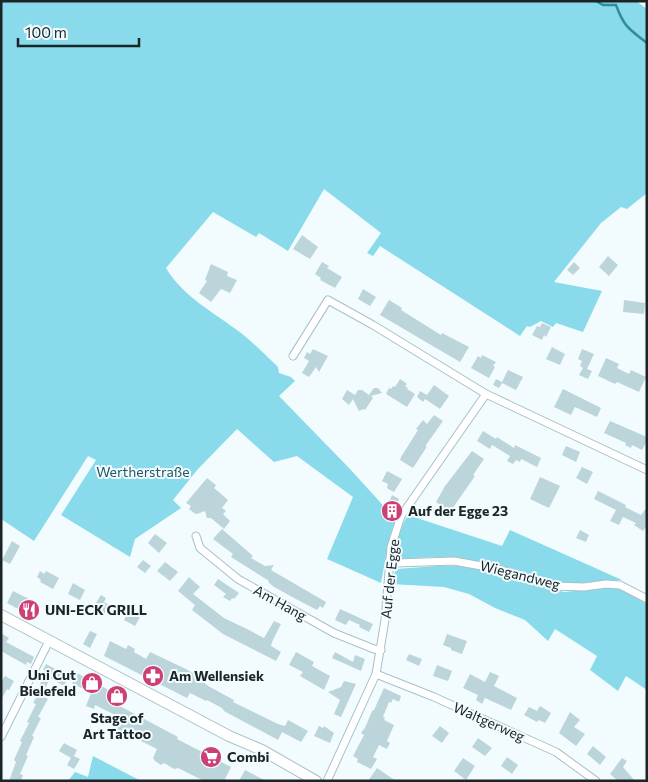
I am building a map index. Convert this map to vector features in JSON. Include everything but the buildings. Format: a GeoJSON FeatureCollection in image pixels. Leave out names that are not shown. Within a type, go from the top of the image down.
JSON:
{"type":"FeatureCollection","features":[{"type":"Feature","properties":{"kind":"main road"},"geometry":{"type":"LineString","coordinates":[[1,615],[229,736],[262,750],[311,780]]}},
{"type":"Feature","properties":{"kind":"street"},"geometry":{"type":"LineString","coordinates":[[293,356],[328,300],[373,324],[486,394],[647,470]]}},
{"type":"Feature","properties":{"kind":"street","name":"Auf der Egge"},"geometry":{"type":"LineString","coordinates":[[327,781],[376,674],[386,620],[391,547],[401,516],[486,394]]}},
{"type":"Feature","properties":{"kind":"street","name":"Am Hang"},"geometry":{"type":"LineString","coordinates":[[196,536],[200,548],[238,579],[334,633],[381,650]]}},
{"type":"Feature","properties":{"kind":"street","name":"Wiegandweg"},"geometry":{"type":"LineString","coordinates":[[390,562],[396,564],[454,561],[498,569],[553,586],[620,585],[647,598]]}},
{"type":"Feature","properties":{"kind":"street"},"geometry":{"type":"LineString","coordinates":[[1,737],[49,641]]}},
{"type":"Feature","properties":{"kind":"street","name":"Waltgerweg"},"geometry":{"type":"LineString","coordinates":[[376,674],[434,697],[556,752],[596,781]]}},
{"type":"Feature","properties":{"kind":"green space","name":"Wertherstraße"},"geometry":{"type":"Polygon","coordinates":[[[1,1],[636,1],[647,9],[647,193],[627,209],[621,207],[601,223],[554,282],[602,291],[583,332],[556,323],[553,327],[541,321],[530,327],[527,326],[520,336],[380,246],[373,256],[367,253],[381,233],[324,189],[288,251],[259,233],[256,237],[213,212],[166,268],[181,288],[190,296],[251,341],[278,367],[279,373],[291,377],[295,381],[279,396],[390,513],[397,517],[390,535],[381,583],[327,559],[353,497],[297,456],[274,462],[237,429],[198,469],[173,500],[181,508],[135,539],[130,557],[61,515],[96,460],[88,456],[34,541],[1,519],[1,1]]]}},
{"type":"Feature","properties":{"kind":"green space"},"geometry":{"type":"Polygon","coordinates":[[[408,515],[502,546],[510,530],[622,580],[566,584],[544,581],[511,570],[465,559],[438,557],[396,559],[399,536],[408,515]]]}},
{"type":"Feature","properties":{"kind":"green space"},"geometry":{"type":"Polygon","coordinates":[[[463,566],[484,570],[509,576],[543,588],[565,592],[607,587],[622,590],[647,604],[647,690],[626,676],[618,691],[590,670],[597,656],[555,629],[548,641],[525,620],[495,608],[469,594],[444,587],[391,584],[396,569],[463,566]]]}},
{"type":"Feature","properties":{"kind":"green space"},"geometry":{"type":"Polygon","coordinates":[[[93,756],[141,781],[68,781],[75,772],[88,777],[93,756]]]}},
{"type":"Feature","properties":{"kind":"waterway"},"geometry":{"type":"LineString","coordinates":[[596,1],[603,5],[616,5],[628,27],[647,43]]}},
{"type":"Feature","properties":{"kind":"place","name":"Auf der Egge 23"},"geometry":{"type":"Point","coordinates":[392,511]}},
{"type":"Feature","properties":{"kind":"place","name":"UNI-ECK GRILL"},"geometry":{"type":"Point","coordinates":[29,610]}},
{"type":"Feature","properties":{"kind":"place","name":"Am Wellensiek"},"geometry":{"type":"Point","coordinates":[153,676]}},
{"type":"Feature","properties":{"kind":"place","name":"Uni Cut Bielefeld"},"geometry":{"type":"Point","coordinates":[92,683]}},
{"type":"Feature","properties":{"kind":"place","name":"Stage of Art Tattoo"},"geometry":{"type":"Point","coordinates":[117,696]}},
{"type":"Feature","properties":{"kind":"place","name":"Combi"},"geometry":{"type":"Point","coordinates":[211,757]}}]}
